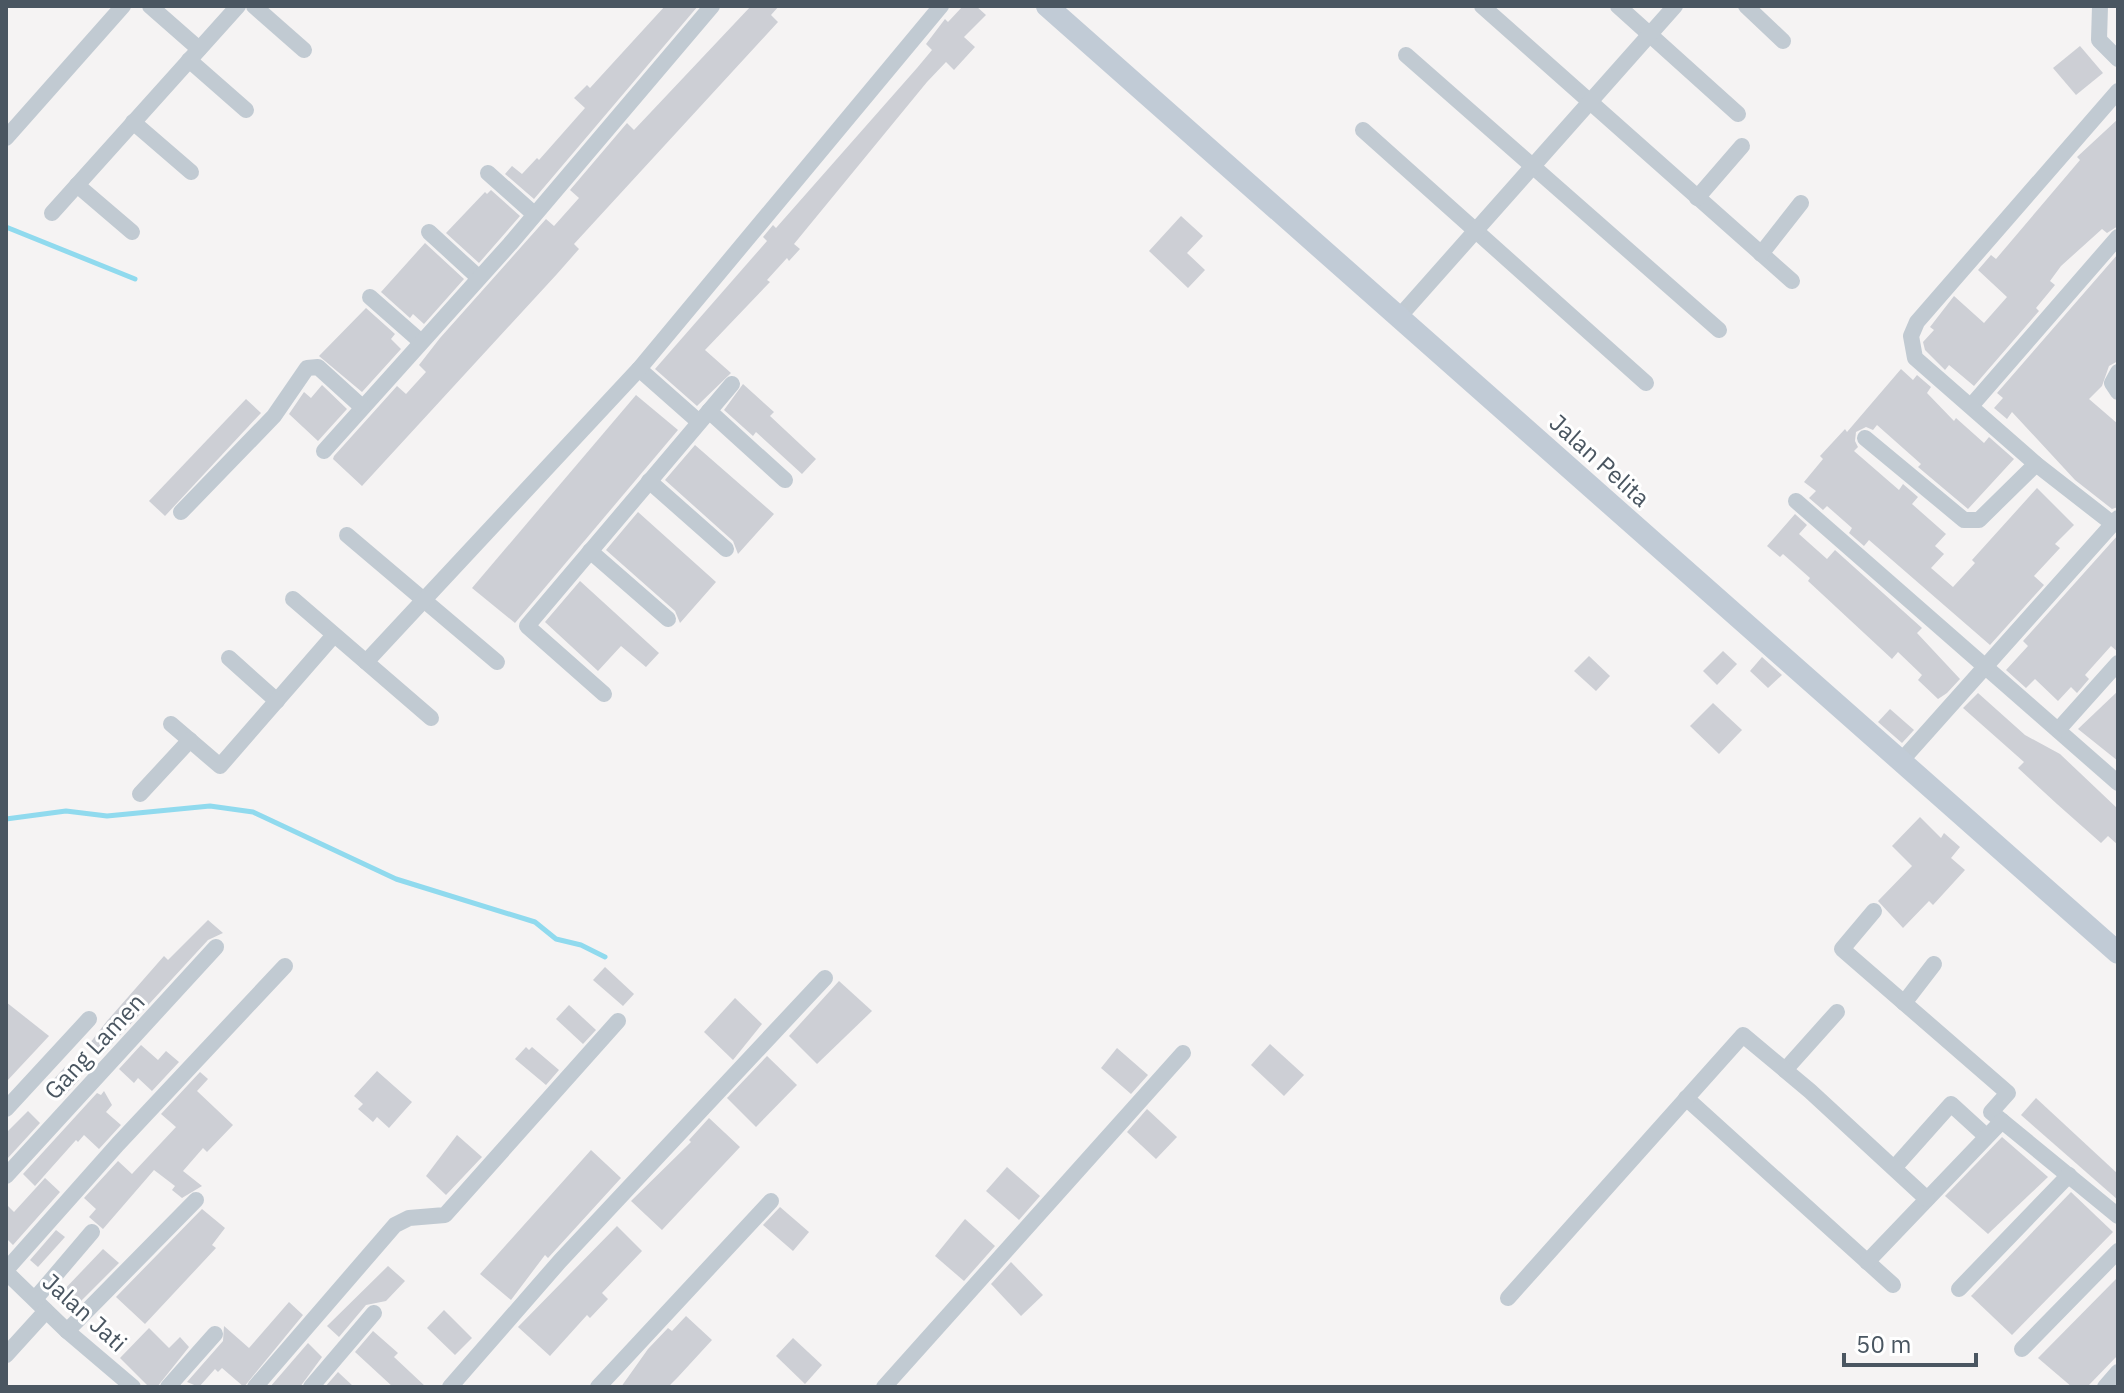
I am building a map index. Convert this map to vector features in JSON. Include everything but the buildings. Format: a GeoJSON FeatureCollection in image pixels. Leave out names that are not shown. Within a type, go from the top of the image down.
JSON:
{"type":"FeatureCollection","features":[{"type":"Feature","properties":{"kind":"street"},"geometry":{"type":"LineString","coordinates":[[6,138],[123,6]]}},
{"type":"Feature","properties":{"kind":"street"},"geometry":{"type":"LineString","coordinates":[[150,6],[246,110]]}},
{"type":"Feature","properties":{"kind":"street"},"geometry":{"type":"LineString","coordinates":[[52,213],[238,6]]}},
{"type":"Feature","properties":{"kind":"street"},"geometry":{"type":"LineString","coordinates":[[254,6],[304,50]]}},
{"type":"Feature","properties":{"kind":"street"},"geometry":{"type":"LineString","coordinates":[[324,451],[534,214],[712,6]]}},
{"type":"Feature","properties":{"kind":"street"},"geometry":{"type":"LineString","coordinates":[[366,662],[639,369],[941,6]]}},
{"type":"Feature","properties":{"kind":"street","name":"Jalan Pelita"},"geometry":{"type":"LineString","coordinates":[[1047,6],[2118,953]]}},
{"type":"Feature","properties":{"kind":"street"},"geometry":{"type":"LineString","coordinates":[[1482,6],[1792,281]]}},
{"type":"Feature","properties":{"kind":"street"},"geometry":{"type":"LineString","coordinates":[[1618,6],[1738,114]]}},
{"type":"Feature","properties":{"kind":"street"},"geometry":{"type":"LineString","coordinates":[[1399,317],[1675,6]]}},
{"type":"Feature","properties":{"kind":"street"},"geometry":{"type":"LineString","coordinates":[[1746,6],[1783,41]]}},
{"type":"Feature","properties":{"kind":"street"},"geometry":{"type":"LineString","coordinates":[[2100,6],[2099,40],[2118,59]]}},
{"type":"Feature","properties":{"kind":"street"},"geometry":{"type":"LineString","coordinates":[[1406,55],[1719,330]]}},
{"type":"Feature","properties":{"kind":"street"},"geometry":{"type":"LineString","coordinates":[[1901,761],[2115,521],[2036,464],[1915,358],[1911,342],[1913,329],[2118,91]]}},
{"type":"Feature","properties":{"kind":"street"},"geometry":{"type":"LineString","coordinates":[[133,122],[191,172]]}},
{"type":"Feature","properties":{"kind":"street"},"geometry":{"type":"LineString","coordinates":[[1363,130],[1646,383]]}},
{"type":"Feature","properties":{"kind":"street"},"geometry":{"type":"LineString","coordinates":[[1697,198],[1742,146]]}},
{"type":"Feature","properties":{"kind":"street"},"geometry":{"type":"LineString","coordinates":[[488,173],[534,214]]}},
{"type":"Feature","properties":{"kind":"street"},"geometry":{"type":"LineString","coordinates":[[77,185],[132,232]]}},
{"type":"Feature","properties":{"kind":"street"},"geometry":{"type":"LineString","coordinates":[[1761,254],[1801,203]]}},
{"type":"Feature","properties":{"kind":"street"},"geometry":{"type":"LineString","coordinates":[[429,232],[478,277]]}},
{"type":"Feature","properties":{"kind":"street"},"geometry":{"type":"LineString","coordinates":[[1971,406],[2118,237]]}},
{"type":"Feature","properties":{"kind":"street"},"geometry":{"type":"LineString","coordinates":[[370,297],[420,341]]}},
{"type":"Feature","properties":{"kind":"street"},"geometry":{"type":"LineString","coordinates":[[181,512],[274,416],[307,368],[318,367],[362,407]]}},
{"type":"Feature","properties":{"kind":"street"},"geometry":{"type":"LineString","coordinates":[[639,369],[785,480]]}},
{"type":"Feature","properties":{"kind":"street"},"geometry":{"type":"LineString","coordinates":[[2118,372],[2112,383],[2118,392]]}},
{"type":"Feature","properties":{"kind":"street"},"geometry":{"type":"LineString","coordinates":[[604,694],[527,626],[732,384]]}},
{"type":"Feature","properties":{"kind":"street"},"geometry":{"type":"LineString","coordinates":[[1865,438],[1964,520],[1979,520],[2036,464]]}},
{"type":"Feature","properties":{"kind":"street"},"geometry":{"type":"LineString","coordinates":[[649,481],[726,549]]}},
{"type":"Feature","properties":{"kind":"street"},"geometry":{"type":"LineString","coordinates":[[1796,501],[1987,665],[2118,783]]}},
{"type":"Feature","properties":{"kind":"street"},"geometry":{"type":"LineString","coordinates":[[347,535],[497,662]]}},
{"type":"Feature","properties":{"kind":"street"},"geometry":{"type":"LineString","coordinates":[[590,551],[668,619]]}},
{"type":"Feature","properties":{"kind":"street"},"geometry":{"type":"LineString","coordinates":[[293,599],[431,718]]}},
{"type":"Feature","properties":{"kind":"street"},"geometry":{"type":"LineString","coordinates":[[171,724],[220,766],[334,635]]}},
{"type":"Feature","properties":{"kind":"street"},"geometry":{"type":"LineString","coordinates":[[229,658],[277,701]]}},
{"type":"Feature","properties":{"kind":"street"},"geometry":{"type":"LineString","coordinates":[[2058,730],[2118,663]]}},
{"type":"Feature","properties":{"kind":"street"},"geometry":{"type":"LineString","coordinates":[[140,794],[190,740]]}},
{"type":"Feature","properties":{"kind":"street"},"geometry":{"type":"LineString","coordinates":[[1874,911],[1842,949],[2008,1093],[1991,1112],[2118,1216]]}},
{"type":"Feature","properties":{"kind":"street","name":"Gang Lamen"},"geometry":{"type":"LineString","coordinates":[[6,1176],[216,947]]}},
{"type":"Feature","properties":{"kind":"street"},"geometry":{"type":"LineString","coordinates":[[1904,1003],[1934,964]]}},
{"type":"Feature","properties":{"kind":"street"},"geometry":{"type":"LineString","coordinates":[[6,1271],[118,1144],[285,966]]}},
{"type":"Feature","properties":{"kind":"street"},"geometry":{"type":"LineString","coordinates":[[450,1387],[560,1261],[825,978]]}},
{"type":"Feature","properties":{"kind":"street"},"geometry":{"type":"LineString","coordinates":[[1785,1070],[1837,1012]]}},
{"type":"Feature","properties":{"kind":"street"},"geometry":{"type":"LineString","coordinates":[[6,1109],[89,1019]]}},
{"type":"Feature","properties":{"kind":"street"},"geometry":{"type":"LineString","coordinates":[[255,1387],[395,1225],[409,1218],[445,1215],[618,1021]]}},
{"type":"Feature","properties":{"kind":"street"},"geometry":{"type":"LineString","coordinates":[[1508,1298],[1743,1035],[1927,1199]]}},
{"type":"Feature","properties":{"kind":"street"},"geometry":{"type":"LineString","coordinates":[[884,1387],[1183,1053]]}},
{"type":"Feature","properties":{"kind":"street"},"geometry":{"type":"LineString","coordinates":[[1686,1098],[1893,1285]]}},
{"type":"Feature","properties":{"kind":"street"},"geometry":{"type":"LineString","coordinates":[[1894,1168],[1951,1104],[1986,1136]]}},
{"type":"Feature","properties":{"kind":"street"},"geometry":{"type":"LineString","coordinates":[[1867,1262],[2002,1121]]}},
{"type":"Feature","properties":{"kind":"street"},"geometry":{"type":"LineString","coordinates":[[1959,1289],[2069,1175]]}},
{"type":"Feature","properties":{"kind":"street"},"geometry":{"type":"LineString","coordinates":[[67,1331],[196,1200]]}},
{"type":"Feature","properties":{"kind":"street"},"geometry":{"type":"LineString","coordinates":[[598,1387],[771,1201]]}},
{"type":"Feature","properties":{"kind":"street"},"geometry":{"type":"LineString","coordinates":[[6,1355],[92,1232]]}},
{"type":"Feature","properties":{"kind":"street"},"geometry":{"type":"LineString","coordinates":[[2022,1349],[2118,1251]]}},
{"type":"Feature","properties":{"kind":"street","name":"Jalan Jati"},"geometry":{"type":"LineString","coordinates":[[6,1271],[67,1331],[133,1387]]}},
{"type":"Feature","properties":{"kind":"street"},"geometry":{"type":"LineString","coordinates":[[311,1387],[374,1313]]}},
{"type":"Feature","properties":{"kind":"street"},"geometry":{"type":"LineString","coordinates":[[168,1387],[215,1334]]}},
{"type":"Feature","properties":{"kind":"street"},"geometry":{"type":"LineString","coordinates":[[2105,1387],[2118,1372]]}},
{"type":"Feature","properties":{"kind":"waterway"},"geometry":{"type":"LineString","coordinates":[[6,227],[135,279]]}},
{"type":"Feature","properties":{"kind":"waterway"},"geometry":{"type":"LineString","coordinates":[[6,819],[66,811],[107,816],[210,806],[253,812],[396,879],[535,922],[556,939],[581,945],[605,957]]}}]}
